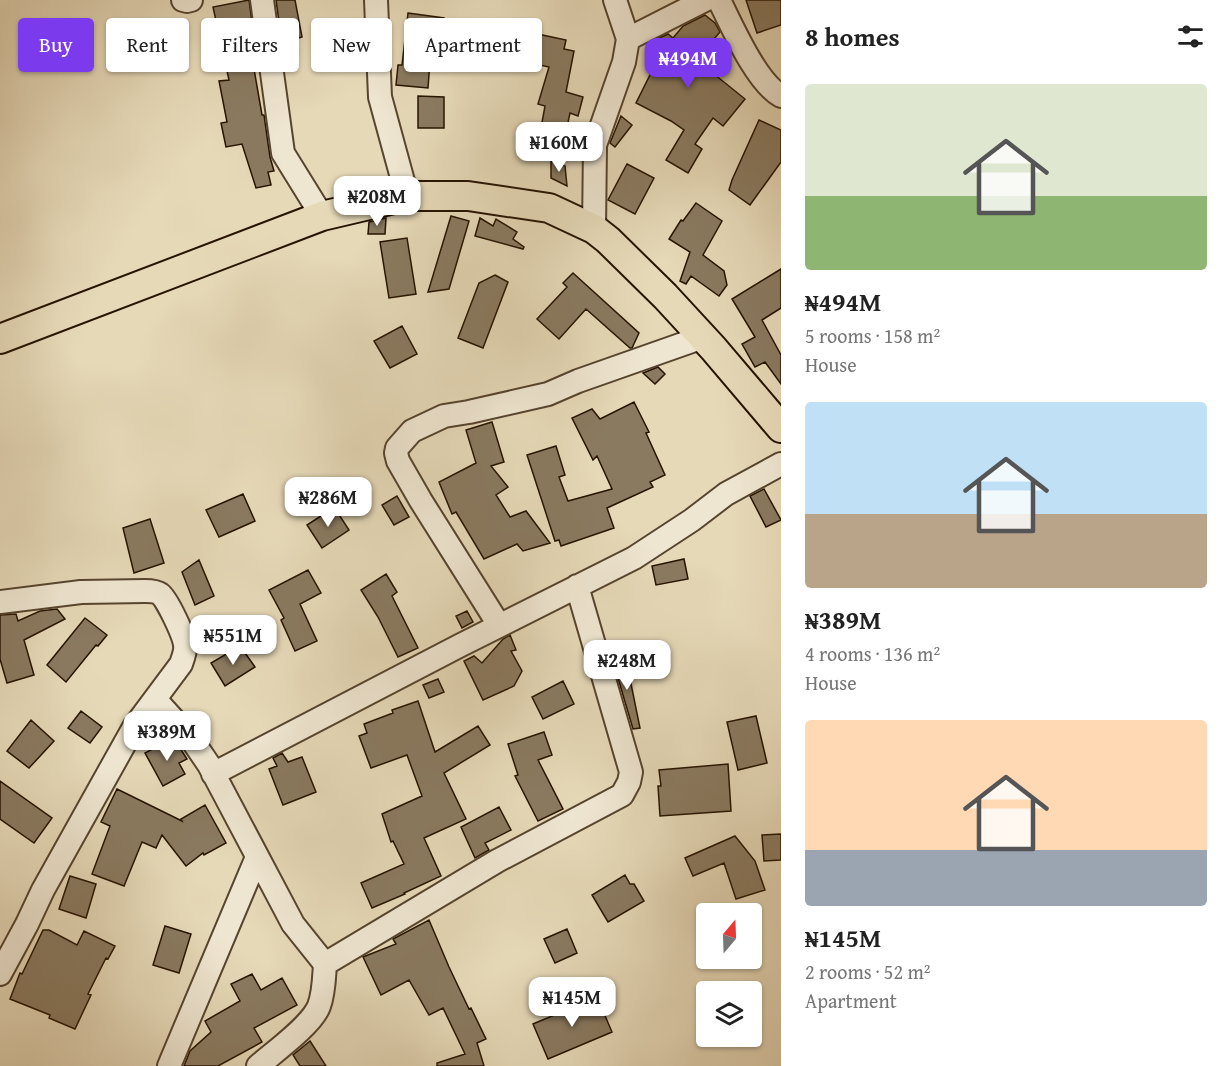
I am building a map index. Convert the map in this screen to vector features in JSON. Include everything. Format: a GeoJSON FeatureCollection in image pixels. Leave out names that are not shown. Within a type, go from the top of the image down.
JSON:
{"type":"FeatureCollection","features":[{"type":"Feature","properties":{"kind":"main road"},"geometry":{"type":"LineString","coordinates":[[0,339],[322,216],[407,196],[468,196],[549,208],[594,229],[665,296],[781,428]]}},
{"type":"Feature","properties":{"kind":"street"},"geometry":{"type":"LineString","coordinates":[[183,0],[191,0]]}},
{"type":"Feature","properties":{"kind":"street"},"geometry":{"type":"LineString","coordinates":[[262,0],[283,153],[322,216]]}},
{"type":"Feature","properties":{"kind":"street"},"geometry":{"type":"LineString","coordinates":[[376,0],[380,97],[407,196]]}},
{"type":"Feature","properties":{"kind":"street"},"geometry":{"type":"LineString","coordinates":[[594,229],[595,146],[624,62],[628,39],[615,0]]}},
{"type":"Feature","properties":{"kind":"street"},"geometry":{"type":"LineString","coordinates":[[628,39],[705,0]]}},
{"type":"Feature","properties":{"kind":"street"},"geometry":{"type":"LineString","coordinates":[[718,0],[752,65],[781,96]]}},
{"type":"Feature","properties":{"kind":"street"},"geometry":{"type":"LineString","coordinates":[[499,626],[398,461],[397,448],[412,432],[444,416],[548,394],[578,381],[703,337]]}},
{"type":"Feature","properties":{"kind":"street"},"geometry":{"type":"LineString","coordinates":[[213,774],[634,558],[692,520],[726,494],[781,464]]}},
{"type":"Feature","properties":{"kind":"street"},"geometry":{"type":"LineString","coordinates":[[325,963],[497,861],[622,795],[631,772],[577,586]]}},
{"type":"Feature","properties":{"kind":"street"},"geometry":{"type":"LineString","coordinates":[[0,602],[81,592],[145,591],[160,594],[169,604],[185,645],[185,654],[181,664],[134,727],[43,890],[0,974]]}},
{"type":"Feature","properties":{"kind":"street"},"geometry":{"type":"LineString","coordinates":[[155,699],[192,740],[209,765],[293,924],[325,963],[319,1008],[309,1022],[258,1066]]}},
{"type":"Feature","properties":{"kind":"street"},"geometry":{"type":"LineString","coordinates":[[169,1066],[256,857]]}},
{"type":"Feature","properties":{"kind":"building"},"geometry":{"type":"Polygon","coordinates":[[[249,0],[251,18],[215,18],[213,7],[249,0]]]}},
{"type":"Feature","properties":{"kind":"building"},"geometry":{"type":"Polygon","coordinates":[[[276,0],[295,0],[298,18],[279,18],[276,0]]]}},
{"type":"Feature","properties":{"kind":"building"},"geometry":{"type":"Polygon","coordinates":[[[746,0],[781,0],[781,25],[757,33],[746,0]]]}},
{"type":"Feature","properties":{"kind":"building"},"geometry":{"type":"Polygon","coordinates":[[[408,13],[444,18],[407,18],[408,13]]]}},
{"type":"Feature","properties":{"kind":"building"},"geometry":{"type":"Polygon","coordinates":[[[705,15],[715,23],[720,32],[695,61],[745,99],[723,126],[713,118],[695,144],[702,149],[688,173],[666,160],[684,130],[636,103],[662,57],[652,48],[655,40],[668,34],[673,38],[683,26],[705,15]]]}},
{"type":"Feature","properties":{"kind":"building"},"geometry":{"type":"Polygon","coordinates":[[[299,21],[302,37],[299,38],[299,21]]]}},
{"type":"Feature","properties":{"kind":"building"},"geometry":{"type":"Polygon","coordinates":[[[542,35],[566,40],[564,49],[574,51],[566,92],[583,97],[578,116],[570,113],[561,155],[537,150],[545,106],[538,104],[549,67],[542,65],[542,35]]]}},
{"type":"Feature","properties":{"kind":"building"},"geometry":{"type":"Polygon","coordinates":[[[404,48],[404,72],[429,72],[428,88],[396,85],[398,65],[402,65],[404,48]]]}},
{"type":"Feature","properties":{"kind":"building"},"geometry":{"type":"Polygon","coordinates":[[[227,72],[255,72],[274,171],[268,172],[271,185],[256,188],[242,144],[226,147],[221,123],[227,122],[219,81],[229,80],[227,72]]]}},
{"type":"Feature","properties":{"kind":"building"},"geometry":{"type":"Polygon","coordinates":[[[418,96],[444,97],[444,128],[418,128],[418,96]]]}},
{"type":"Feature","properties":{"kind":"building"},"geometry":{"type":"Polygon","coordinates":[[[621,116],[632,125],[615,147],[610,143],[621,116]]]}},
{"type":"Feature","properties":{"kind":"building"},"geometry":{"type":"Polygon","coordinates":[[[759,120],[781,130],[781,162],[750,205],[729,190],[759,120]]]}},
{"type":"Feature","properties":{"kind":"building"},"geometry":{"type":"Polygon","coordinates":[[[551,161],[565,166],[567,186],[551,178],[551,161]]]}},
{"type":"Feature","properties":{"kind":"building"},"geometry":{"type":"Polygon","coordinates":[[[627,164],[654,178],[635,214],[608,200],[627,164]]]}},
{"type":"Feature","properties":{"kind":"building"},"geometry":{"type":"Polygon","coordinates":[[[696,203],[722,221],[703,255],[724,271],[727,285],[719,296],[691,276],[686,284],[680,281],[690,252],[669,239],[681,220],[683,221],[696,203]]]}},
{"type":"Feature","properties":{"kind":"building"},"geometry":{"type":"Polygon","coordinates":[[[451,216],[469,221],[449,289],[428,292],[451,216]]]}},
{"type":"Feature","properties":{"kind":"building"},"geometry":{"type":"Polygon","coordinates":[[[386,218],[385,234],[368,234],[369,222],[386,218]]]}},
{"type":"Feature","properties":{"kind":"building"},"geometry":{"type":"Polygon","coordinates":[[[480,218],[493,226],[496,219],[517,232],[513,239],[524,247],[523,249],[475,236],[480,218]]]}},
{"type":"Feature","properties":{"kind":"building"},"geometry":{"type":"Polygon","coordinates":[[[407,238],[416,294],[389,298],[380,242],[407,238]]]}},
{"type":"Feature","properties":{"kind":"building"},"geometry":{"type":"Polygon","coordinates":[[[781,269],[781,308],[762,320],[781,355],[781,384],[765,362],[755,367],[742,344],[755,337],[732,299],[781,269]]]}},
{"type":"Feature","properties":{"kind":"building"},"geometry":{"type":"Polygon","coordinates":[[[573,273],[639,333],[632,348],[586,309],[559,339],[537,319],[567,287],[563,283],[573,273]]]}},
{"type":"Feature","properties":{"kind":"building"},"geometry":{"type":"Polygon","coordinates":[[[495,275],[508,282],[483,348],[458,338],[479,283],[495,275]]]}},
{"type":"Feature","properties":{"kind":"building"},"geometry":{"type":"Polygon","coordinates":[[[402,326],[417,354],[390,368],[374,341],[402,326]]]}},
{"type":"Feature","properties":{"kind":"building"},"geometry":{"type":"Polygon","coordinates":[[[658,367],[665,374],[655,384],[643,373],[658,367]]]}},
{"type":"Feature","properties":{"kind":"building"},"geometry":{"type":"Polygon","coordinates":[[[634,402],[649,432],[646,433],[665,475],[650,482],[653,487],[607,508],[614,528],[561,546],[559,540],[555,541],[527,455],[556,446],[565,475],[559,477],[568,501],[612,489],[597,456],[593,460],[572,418],[592,409],[600,419],[634,402]]]}},
{"type":"Feature","properties":{"kind":"building"},"geometry":{"type":"Polygon","coordinates":[[[492,422],[504,462],[491,466],[508,487],[496,495],[510,517],[526,511],[550,543],[523,551],[517,544],[484,559],[456,512],[452,514],[439,482],[476,463],[466,430],[492,422]]]}},
{"type":"Feature","properties":{"kind":"building"},"geometry":{"type":"Polygon","coordinates":[[[319,480],[324,498],[292,506],[288,487],[319,480]]]}},
{"type":"Feature","properties":{"kind":"building"},"geometry":{"type":"Polygon","coordinates":[[[764,489],[781,520],[766,527],[750,496],[764,489]]]}},
{"type":"Feature","properties":{"kind":"building"},"geometry":{"type":"Polygon","coordinates":[[[243,494],[255,521],[219,537],[206,510],[243,494]]]}},
{"type":"Feature","properties":{"kind":"building"},"geometry":{"type":"Polygon","coordinates":[[[397,496],[409,517],[394,525],[382,505],[397,496]]]}},
{"type":"Feature","properties":{"kind":"building"},"geometry":{"type":"Polygon","coordinates":[[[330,510],[336,510],[349,530],[322,548],[307,525],[330,510]]]}},
{"type":"Feature","properties":{"kind":"building"},"geometry":{"type":"Polygon","coordinates":[[[150,519],[164,563],[134,573],[123,528],[150,519]]]}},
{"type":"Feature","properties":{"kind":"building"},"geometry":{"type":"Polygon","coordinates":[[[684,559],[688,579],[656,585],[652,566],[684,559]]]}},
{"type":"Feature","properties":{"kind":"building"},"geometry":{"type":"Polygon","coordinates":[[[199,560],[214,596],[195,605],[182,572],[199,560]]]}},
{"type":"Feature","properties":{"kind":"building"},"geometry":{"type":"Polygon","coordinates":[[[308,570],[321,593],[300,604],[317,641],[295,651],[281,620],[284,618],[269,590],[308,570]]]}},
{"type":"Feature","properties":{"kind":"building"},"geometry":{"type":"Polygon","coordinates":[[[386,574],[397,592],[392,596],[418,648],[398,657],[378,617],[361,590],[386,574]]]}},
{"type":"Feature","properties":{"kind":"building"},"geometry":{"type":"Polygon","coordinates":[[[57,609],[65,619],[24,640],[34,675],[7,683],[0,659],[0,615],[16,614],[18,621],[40,611],[57,609]]]}},
{"type":"Feature","properties":{"kind":"building"},"geometry":{"type":"Polygon","coordinates":[[[467,611],[473,622],[462,628],[456,616],[467,611]]]}},
{"type":"Feature","properties":{"kind":"building"},"geometry":{"type":"Polygon","coordinates":[[[85,618],[107,635],[66,682],[47,665],[85,618]]]}},
{"type":"Feature","properties":{"kind":"building"},"geometry":{"type":"Polygon","coordinates":[[[510,635],[516,650],[511,651],[522,671],[514,686],[483,700],[464,661],[474,656],[482,663],[503,639],[510,635]]]}},
{"type":"Feature","properties":{"kind":"building"},"geometry":{"type":"Polygon","coordinates":[[[240,646],[255,667],[225,686],[211,663],[240,646]]]}},
{"type":"Feature","properties":{"kind":"building"},"geometry":{"type":"Polygon","coordinates":[[[626,659],[640,728],[633,729],[613,661],[626,659]]]}},
{"type":"Feature","properties":{"kind":"building"},"geometry":{"type":"Polygon","coordinates":[[[438,679],[444,692],[429,698],[423,685],[438,679]]]}},
{"type":"Feature","properties":{"kind":"building"},"geometry":{"type":"Polygon","coordinates":[[[563,681],[574,704],[543,719],[532,697],[563,681]]]}},
{"type":"Feature","properties":{"kind":"building"},"geometry":{"type":"Polygon","coordinates":[[[418,701],[435,752],[478,726],[490,745],[444,773],[466,819],[424,838],[441,876],[372,908],[361,883],[404,864],[393,841],[391,842],[382,814],[422,796],[407,755],[371,768],[359,736],[367,733],[364,724],[393,713],[392,710],[418,701]]]}},
{"type":"Feature","properties":{"kind":"building"},"geometry":{"type":"Polygon","coordinates":[[[81,711],[102,727],[90,743],[68,728],[81,711]]]}},
{"type":"Feature","properties":{"kind":"building"},"geometry":{"type":"Polygon","coordinates":[[[756,716],[767,763],[738,770],[727,722],[756,716]]]}},
{"type":"Feature","properties":{"kind":"building"},"geometry":{"type":"Polygon","coordinates":[[[31,720],[54,741],[29,768],[7,751],[31,720]]]}},
{"type":"Feature","properties":{"kind":"building"},"geometry":{"type":"Polygon","coordinates":[[[544,732],[552,755],[538,760],[563,809],[538,821],[515,776],[518,775],[508,744],[544,732]]]}},
{"type":"Feature","properties":{"kind":"building"},"geometry":{"type":"Polygon","coordinates":[[[167,741],[171,749],[178,745],[187,759],[179,763],[185,774],[163,786],[145,753],[167,741]]]}},
{"type":"Feature","properties":{"kind":"building"},"geometry":{"type":"Polygon","coordinates":[[[282,753],[288,762],[302,757],[316,792],[283,805],[269,769],[277,766],[273,758],[282,753]]]}},
{"type":"Feature","properties":{"kind":"building"},"geometry":{"type":"Polygon","coordinates":[[[728,764],[731,811],[660,816],[659,770],[728,764]]]}},
{"type":"Feature","properties":{"kind":"building"},"geometry":{"type":"Polygon","coordinates":[[[0,781],[52,818],[34,843],[0,819],[0,781]]]}},
{"type":"Feature","properties":{"kind":"building"},"geometry":{"type":"Polygon","coordinates":[[[117,789],[182,821],[181,819],[205,805],[226,843],[204,855],[203,853],[186,866],[162,835],[156,848],[142,842],[124,886],[92,874],[110,826],[101,822],[117,789]]]}},
{"type":"Feature","properties":{"kind":"building"},"geometry":{"type":"Polygon","coordinates":[[[499,807],[511,830],[485,843],[489,850],[475,858],[461,827],[499,807]]]}},
{"type":"Feature","properties":{"kind":"building"},"geometry":{"type":"Polygon","coordinates":[[[781,834],[781,860],[764,861],[762,835],[781,834]]]}},
{"type":"Feature","properties":{"kind":"building"},"geometry":{"type":"Polygon","coordinates":[[[735,836],[755,861],[765,890],[736,899],[724,863],[693,876],[685,858],[735,836]]]}},
{"type":"Feature","properties":{"kind":"building"},"geometry":{"type":"Polygon","coordinates":[[[625,875],[630,884],[634,884],[644,901],[608,922],[592,895],[625,875]]]}},
{"type":"Feature","properties":{"kind":"building"},"geometry":{"type":"Polygon","coordinates":[[[70,876],[96,884],[86,918],[59,909],[70,876]]]}},
{"type":"Feature","properties":{"kind":"building"},"geometry":{"type":"Polygon","coordinates":[[[429,920],[469,1009],[471,1008],[486,1039],[477,1043],[484,1066],[437,1066],[437,1063],[465,1054],[443,1008],[429,1015],[409,980],[381,995],[363,957],[396,944],[393,939],[429,920]]]}},
{"type":"Feature","properties":{"kind":"building"},"geometry":{"type":"Polygon","coordinates":[[[165,926],[191,934],[179,973],[153,965],[165,926]]]}},
{"type":"Feature","properties":{"kind":"building"},"geometry":{"type":"Polygon","coordinates":[[[567,929],[577,953],[555,963],[544,939],[567,929]]]}},
{"type":"Feature","properties":{"kind":"building"},"geometry":{"type":"Polygon","coordinates":[[[43,930],[49,930],[77,945],[84,931],[115,946],[108,959],[106,958],[88,994],[91,995],[75,1029],[49,1018],[50,1015],[10,999],[20,973],[22,974],[43,930]]]}},
{"type":"Feature","properties":{"kind":"building"},"geometry":{"type":"Polygon","coordinates":[[[252,974],[261,990],[282,978],[297,1005],[254,1028],[262,1042],[218,1066],[184,1066],[190,1051],[211,1032],[205,1021],[240,1001],[231,984],[252,974]]]}},
{"type":"Feature","properties":{"kind":"building"},"geometry":{"type":"Polygon","coordinates":[[[597,997],[612,1032],[548,1059],[533,1024],[597,997]]]}},
{"type":"Feature","properties":{"kind":"building"},"geometry":{"type":"Polygon","coordinates":[[[310,1041],[326,1066],[300,1066],[293,1055],[310,1041]]]}}]}
